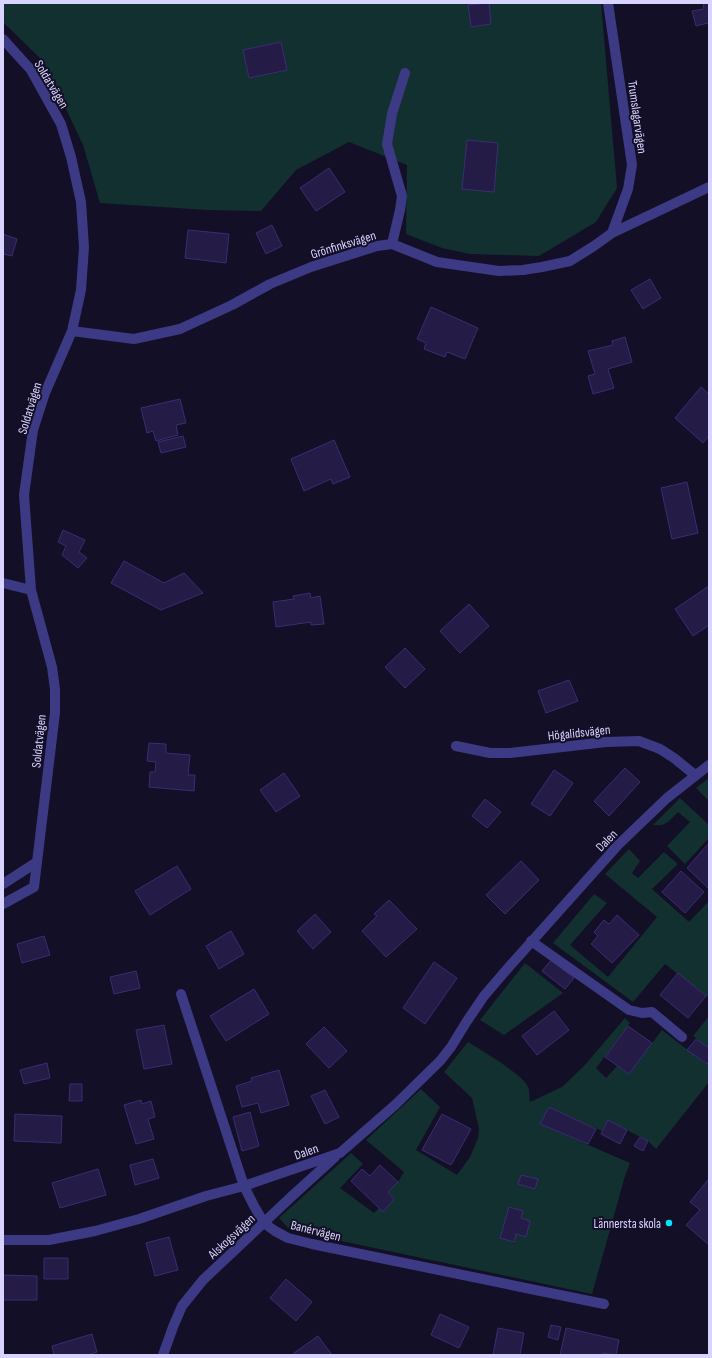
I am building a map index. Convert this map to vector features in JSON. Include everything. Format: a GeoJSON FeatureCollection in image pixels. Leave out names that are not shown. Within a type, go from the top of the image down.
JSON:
{"type":"FeatureCollection","features":[{"type":"Feature","properties":{"kind":"street","name":"Trumslagarvägen"},"geometry":{"type":"LineString","coordinates":[[608,3],[632,165],[628,189],[612,233]]}},
{"type":"Feature","properties":{"kind":"street","name":"Soldatvägen"},"geometry":{"type":"LineString","coordinates":[[3,39],[31,70],[61,124],[71,156],[81,202],[84,247],[81,290],[72,331],[45,393],[33,430],[24,495],[31,590],[52,667],[55,690],[55,713],[34,887],[3,904]]}},
{"type":"Feature","properties":{"kind":"street"},"geometry":{"type":"LineString","coordinates":[[392,244],[402,196],[387,144],[392,114],[405,74]]}},
{"type":"Feature","properties":{"kind":"street","name":"Grönfinksvägen"},"geometry":{"type":"LineString","coordinates":[[72,331],[134,339],[180,329],[232,306],[270,284],[297,273],[377,246],[392,244],[437,262],[500,271],[542,267],[570,260],[594,246],[612,233],[709,187]]}},
{"type":"Feature","properties":{"kind":"street"},"geometry":{"type":"LineString","coordinates":[[3,583],[31,590]]}},
{"type":"Feature","properties":{"kind":"street","name":"Högalidsvägen"},"geometry":{"type":"LineString","coordinates":[[456,746],[490,753],[510,753],[606,742],[639,741],[660,749],[695,775]]}},
{"type":"Feature","properties":{"kind":"street","name":"Dalen"},"geometry":{"type":"LineString","coordinates":[[3,1240],[49,1240],[95,1231],[139,1219],[206,1196],[244,1186],[340,1153],[395,1105],[452,1048],[467,1021],[484,996],[531,941],[618,845],[667,798],[709,765]]}},
{"type":"Feature","properties":{"kind":"street"},"geometry":{"type":"LineString","coordinates":[[3,884],[37,862]]}},
{"type":"Feature","properties":{"kind":"street"},"geometry":{"type":"LineString","coordinates":[[531,941],[629,1010],[642,1013],[652,1012],[682,1037]]}},
{"type":"Feature","properties":{"kind":"street","name":"Banérvägen"},"geometry":{"type":"LineString","coordinates":[[181,994],[244,1186],[264,1223],[288,1238],[312,1244],[604,1304]]}},
{"type":"Feature","properties":{"kind":"street","name":"Alskogsvägen"},"geometry":{"type":"LineString","coordinates":[[162,1355],[172,1327],[182,1306],[203,1280],[340,1153]]}},
{"type":"Feature","properties":{"kind":"green space"},"geometry":{"type":"Polygon","coordinates":[[[3,3],[601,3],[617,188],[596,222],[539,256],[470,254],[442,248],[406,234],[407,165],[349,142],[296,170],[261,211],[207,210],[100,203],[83,145],[44,62],[3,22],[3,3]]]}},
{"type":"Feature","properties":{"kind":"green space"},"geometry":{"type":"Polygon","coordinates":[[[709,778],[709,801],[696,788],[709,778]]]}},
{"type":"Feature","properties":{"kind":"green space"},"geometry":{"type":"Polygon","coordinates":[[[680,798],[709,825],[709,840],[708,839],[685,864],[667,846],[690,822],[678,812],[665,824],[653,825],[680,798]]]}},
{"type":"Feature","properties":{"kind":"green space"},"geometry":{"type":"Polygon","coordinates":[[[629,849],[640,861],[632,873],[638,878],[664,852],[678,864],[652,889],[689,922],[709,901],[709,998],[665,964],[633,1002],[553,943],[594,894],[607,903],[570,945],[608,977],[657,917],[605,874],[629,849]]]}},
{"type":"Feature","properties":{"kind":"green space"},"geometry":{"type":"Polygon","coordinates":[[[525,963],[563,993],[504,1035],[480,1020],[525,963]]]}},
{"type":"Feature","properties":{"kind":"green space"},"geometry":{"type":"Polygon","coordinates":[[[709,1016],[709,1048],[693,1036],[709,1016]]]}},
{"type":"Feature","properties":{"kind":"green space"},"geometry":{"type":"Polygon","coordinates":[[[625,1018],[630,1023],[596,1068],[606,1078],[617,1066],[629,1074],[662,1030],[706,1064],[709,1061],[709,1082],[656,1149],[648,1141],[608,1120],[602,1131],[549,1107],[540,1124],[630,1163],[592,1294],[308,1234],[288,1228],[279,1218],[351,1153],[363,1164],[340,1188],[374,1213],[379,1208],[383,1211],[394,1199],[388,1192],[398,1182],[404,1172],[366,1140],[421,1089],[440,1107],[416,1150],[457,1175],[470,1157],[478,1138],[479,1129],[472,1098],[444,1072],[468,1042],[519,1076],[528,1087],[530,1102],[562,1087],[584,1066],[625,1018]]]}},
{"type":"Feature","properties":{"kind":"building"},"geometry":{"type":"Polygon","coordinates":[[[489,3],[491,24],[471,27],[468,5],[489,3]]]}},
{"type":"Feature","properties":{"kind":"building"},"geometry":{"type":"Polygon","coordinates":[[[703,3],[709,3],[709,26],[708,23],[696,26],[692,11],[704,9],[703,3]]]}},
{"type":"Feature","properties":{"kind":"building"},"geometry":{"type":"Polygon","coordinates":[[[281,42],[287,70],[249,78],[243,50],[281,42]]]}},
{"type":"Feature","properties":{"kind":"building"},"geometry":{"type":"Polygon","coordinates":[[[467,140],[498,143],[494,192],[462,189],[467,140]]]}},
{"type":"Feature","properties":{"kind":"building"},"geometry":{"type":"Polygon","coordinates":[[[329,168],[345,192],[316,211],[300,188],[329,168]]]}},
{"type":"Feature","properties":{"kind":"building"},"geometry":{"type":"Polygon","coordinates":[[[272,225],[282,246],[266,254],[256,233],[272,225]]]}},
{"type":"Feature","properties":{"kind":"building"},"geometry":{"type":"Polygon","coordinates":[[[188,230],[229,234],[226,263],[185,258],[188,230]]]}},
{"type":"Feature","properties":{"kind":"building"},"geometry":{"type":"Polygon","coordinates":[[[3,234],[17,239],[12,256],[3,254],[3,234]]]}},
{"type":"Feature","properties":{"kind":"building"},"geometry":{"type":"Polygon","coordinates":[[[650,279],[661,298],[643,309],[631,290],[650,279]]]}},
{"type":"Feature","properties":{"kind":"building"},"geometry":{"type":"Polygon","coordinates":[[[431,307],[478,328],[465,359],[447,352],[445,357],[424,349],[426,343],[417,339],[431,307]]]}},
{"type":"Feature","properties":{"kind":"building"},"geometry":{"type":"Polygon","coordinates":[[[625,337],[632,362],[608,369],[614,388],[593,394],[588,376],[595,374],[588,351],[613,345],[612,341],[625,337]]]}},
{"type":"Feature","properties":{"kind":"building"},"geometry":{"type":"Polygon","coordinates":[[[701,387],[709,394],[709,436],[703,443],[675,418],[701,387]]]}},
{"type":"Feature","properties":{"kind":"building"},"geometry":{"type":"Polygon","coordinates":[[[180,399],[186,423],[176,425],[178,435],[156,441],[153,431],[147,433],[141,408],[180,399]]]}},
{"type":"Feature","properties":{"kind":"building"},"geometry":{"type":"Polygon","coordinates":[[[183,436],[186,447],[161,453],[158,442],[183,436]]]}},
{"type":"Feature","properties":{"kind":"building"},"geometry":{"type":"Polygon","coordinates":[[[334,440],[350,477],[333,484],[331,479],[304,491],[291,459],[334,440]]]}},
{"type":"Feature","properties":{"kind":"building"},"geometry":{"type":"Polygon","coordinates":[[[687,482],[698,533],[672,539],[661,488],[687,482]]]}},
{"type":"Feature","properties":{"kind":"building"},"geometry":{"type":"Polygon","coordinates":[[[63,530],[85,540],[79,552],[87,558],[78,568],[62,555],[66,546],[58,542],[63,530]]]}},
{"type":"Feature","properties":{"kind":"building"},"geometry":{"type":"Polygon","coordinates":[[[124,561],[164,583],[184,573],[203,593],[161,610],[111,583],[124,561]]]}},
{"type":"Feature","properties":{"kind":"building"},"geometry":{"type":"Polygon","coordinates":[[[709,586],[709,625],[693,636],[675,609],[709,586]]]}},
{"type":"Feature","properties":{"kind":"building"},"geometry":{"type":"Polygon","coordinates":[[[310,593],[311,598],[320,596],[324,624],[311,625],[311,622],[276,627],[273,602],[294,599],[293,596],[310,593]]]}},
{"type":"Feature","properties":{"kind":"building"},"geometry":{"type":"Polygon","coordinates":[[[469,604],[489,626],[460,653],[440,631],[469,604]]]}},
{"type":"Feature","properties":{"kind":"building"},"geometry":{"type":"Polygon","coordinates":[[[405,648],[425,669],[405,688],[385,667],[405,648]]]}},
{"type":"Feature","properties":{"kind":"building"},"geometry":{"type":"Polygon","coordinates":[[[569,680],[578,701],[546,713],[538,691],[569,680]]]}},
{"type":"Feature","properties":{"kind":"building"},"geometry":{"type":"Polygon","coordinates":[[[149,743],[166,744],[166,753],[190,755],[188,775],[195,775],[194,791],[149,787],[150,772],[155,772],[156,762],[147,761],[149,743]]]}},
{"type":"Feature","properties":{"kind":"building"},"geometry":{"type":"Polygon","coordinates":[[[625,768],[640,782],[609,816],[594,801],[625,768]]]}},
{"type":"Feature","properties":{"kind":"building"},"geometry":{"type":"Polygon","coordinates":[[[554,770],[573,783],[550,816],[531,804],[554,770]]]}},
{"type":"Feature","properties":{"kind":"building"},"geometry":{"type":"Polygon","coordinates":[[[284,773],[300,796],[276,812],[260,790],[284,773]]]}},
{"type":"Feature","properties":{"kind":"building"},"geometry":{"type":"Polygon","coordinates":[[[485,799],[501,812],[487,828],[472,816],[485,799]]]}},
{"type":"Feature","properties":{"kind":"building"},"geometry":{"type":"Polygon","coordinates":[[[708,844],[709,845],[709,889],[687,868],[708,844]]]}},
{"type":"Feature","properties":{"kind":"building"},"geometry":{"type":"Polygon","coordinates":[[[521,861],[539,880],[505,914],[486,895],[521,861]]]}},
{"type":"Feature","properties":{"kind":"building"},"geometry":{"type":"Polygon","coordinates":[[[177,866],[191,889],[150,915],[135,891],[177,866]]]}},
{"type":"Feature","properties":{"kind":"building"},"geometry":{"type":"Polygon","coordinates":[[[681,871],[704,892],[685,913],[662,892],[681,871]]]}},
{"type":"Feature","properties":{"kind":"building"},"geometry":{"type":"Polygon","coordinates":[[[389,900],[417,929],[386,957],[362,931],[377,916],[374,914],[389,900]]]}},
{"type":"Feature","properties":{"kind":"building"},"geometry":{"type":"Polygon","coordinates":[[[315,914],[331,932],[313,949],[297,931],[315,914]]]}},
{"type":"Feature","properties":{"kind":"building"},"geometry":{"type":"Polygon","coordinates":[[[617,915],[639,935],[612,963],[591,944],[598,936],[594,932],[604,920],[609,924],[617,915]]]}},
{"type":"Feature","properties":{"kind":"building"},"geometry":{"type":"Polygon","coordinates":[[[231,931],[244,954],[219,969],[206,946],[231,931]]]}},
{"type":"Feature","properties":{"kind":"building"},"geometry":{"type":"Polygon","coordinates":[[[44,936],[50,955],[22,963],[17,944],[44,936]]]}},
{"type":"Feature","properties":{"kind":"building"},"geometry":{"type":"Polygon","coordinates":[[[551,960],[574,978],[565,989],[542,971],[551,960]]]}},
{"type":"Feature","properties":{"kind":"building"},"geometry":{"type":"Polygon","coordinates":[[[434,962],[457,978],[425,1024],[403,1008],[434,962]]]}},
{"type":"Feature","properties":{"kind":"building"},"geometry":{"type":"Polygon","coordinates":[[[136,971],[140,988],[114,994],[110,977],[136,971]]]}},
{"type":"Feature","properties":{"kind":"building"},"geometry":{"type":"Polygon","coordinates":[[[678,973],[706,996],[688,1018],[660,995],[678,973]]]}},
{"type":"Feature","properties":{"kind":"building"},"geometry":{"type":"Polygon","coordinates":[[[254,989],[269,1014],[226,1041],[210,1016],[254,989]]]}},
{"type":"Feature","properties":{"kind":"building"},"geometry":{"type":"Polygon","coordinates":[[[554,1011],[569,1030],[537,1055],[522,1036],[554,1011]]]}},
{"type":"Feature","properties":{"kind":"building"},"geometry":{"type":"Polygon","coordinates":[[[164,1025],[172,1064],[144,1069],[136,1030],[164,1025]]]}},
{"type":"Feature","properties":{"kind":"building"},"geometry":{"type":"Polygon","coordinates":[[[628,1026],[652,1043],[629,1074],[605,1057],[628,1026]]]}},
{"type":"Feature","properties":{"kind":"building"},"geometry":{"type":"Polygon","coordinates":[[[324,1027],[347,1051],[329,1068],[306,1044],[324,1027]]]}},
{"type":"Feature","properties":{"kind":"building"},"geometry":{"type":"Polygon","coordinates":[[[696,1039],[709,1048],[709,1061],[707,1064],[687,1050],[696,1039]]]}},
{"type":"Feature","properties":{"kind":"building"},"geometry":{"type":"Polygon","coordinates":[[[47,1063],[50,1078],[24,1084],[20,1070],[47,1063]]]}},
{"type":"Feature","properties":{"kind":"building"},"geometry":{"type":"Polygon","coordinates":[[[279,1070],[289,1105],[261,1113],[258,1103],[242,1107],[236,1086],[252,1081],[251,1078],[279,1070]]]}},
{"type":"Feature","properties":{"kind":"building"},"geometry":{"type":"Polygon","coordinates":[[[70,1084],[82,1084],[82,1101],[69,1101],[70,1084]]]}},
{"type":"Feature","properties":{"kind":"building"},"geometry":{"type":"Polygon","coordinates":[[[325,1090],[339,1117],[325,1124],[311,1096],[325,1090]]]}},
{"type":"Feature","properties":{"kind":"building"},"geometry":{"type":"Polygon","coordinates":[[[141,1100],[142,1104],[151,1101],[155,1117],[148,1119],[154,1139],[136,1144],[124,1105],[141,1100]]]}},
{"type":"Feature","properties":{"kind":"building"},"geometry":{"type":"Polygon","coordinates":[[[549,1107],[596,1129],[588,1144],[540,1124],[549,1107]]]}},
{"type":"Feature","properties":{"kind":"building"},"geometry":{"type":"Polygon","coordinates":[[[250,1112],[259,1146],[242,1151],[233,1117],[250,1112]]]}},
{"type":"Feature","properties":{"kind":"building"},"geometry":{"type":"Polygon","coordinates":[[[15,1114],[62,1116],[61,1143],[14,1141],[15,1114]]]}},
{"type":"Feature","properties":{"kind":"building"},"geometry":{"type":"Polygon","coordinates":[[[442,1114],[471,1129],[451,1165],[422,1150],[442,1114]]]}},
{"type":"Feature","properties":{"kind":"building"},"geometry":{"type":"Polygon","coordinates":[[[608,1120],[627,1130],[620,1144],[601,1134],[608,1120]]]}},
{"type":"Feature","properties":{"kind":"building"},"geometry":{"type":"Polygon","coordinates":[[[640,1137],[648,1141],[643,1151],[634,1146],[640,1137]]]}},
{"type":"Feature","properties":{"kind":"building"},"geometry":{"type":"Polygon","coordinates":[[[153,1159],[159,1178],[135,1185],[130,1165],[153,1159]]]}},
{"type":"Feature","properties":{"kind":"building"},"geometry":{"type":"Polygon","coordinates":[[[380,1165],[398,1182],[388,1192],[394,1199],[383,1212],[351,1181],[362,1169],[370,1176],[380,1165]]]}},
{"type":"Feature","properties":{"kind":"building"},"geometry":{"type":"Polygon","coordinates":[[[98,1169],[106,1195],[60,1208],[52,1183],[98,1169]]]}},
{"type":"Feature","properties":{"kind":"building"},"geometry":{"type":"Polygon","coordinates":[[[521,1175],[538,1179],[535,1189],[518,1184],[521,1175]]]}},
{"type":"Feature","properties":{"kind":"building"},"geometry":{"type":"Polygon","coordinates":[[[708,1180],[709,1245],[686,1225],[700,1210],[690,1202],[708,1180]]]}},
{"type":"Feature","properties":{"kind":"building"},"geometry":{"type":"Polygon","coordinates":[[[509,1207],[523,1211],[521,1218],[530,1221],[526,1237],[516,1234],[514,1242],[500,1238],[509,1207]]]}},
{"type":"Feature","properties":{"kind":"building"},"geometry":{"type":"Polygon","coordinates":[[[169,1237],[178,1270],[155,1276],[146,1243],[169,1237]]]}},
{"type":"Feature","properties":{"kind":"building"},"geometry":{"type":"Polygon","coordinates":[[[44,1258],[68,1258],[68,1279],[44,1279],[44,1258]]]}},
{"type":"Feature","properties":{"kind":"building"},"geometry":{"type":"Polygon","coordinates":[[[3,1275],[37,1276],[37,1300],[3,1300],[3,1275]]]}},
{"type":"Feature","properties":{"kind":"building"},"geometry":{"type":"Polygon","coordinates":[[[286,1279],[312,1302],[296,1321],[270,1298],[286,1279]]]}},
{"type":"Feature","properties":{"kind":"building"},"geometry":{"type":"Polygon","coordinates":[[[440,1314],[469,1327],[459,1348],[431,1335],[440,1314]]]}},
{"type":"Feature","properties":{"kind":"building"},"geometry":{"type":"Polygon","coordinates":[[[551,1325],[561,1327],[558,1340],[548,1337],[551,1325]]]}},
{"type":"Feature","properties":{"kind":"building"},"geometry":{"type":"Polygon","coordinates":[[[498,1328],[524,1333],[520,1355],[493,1355],[498,1328]]]}},
{"type":"Feature","properties":{"kind":"building"},"geometry":{"type":"Polygon","coordinates":[[[566,1328],[619,1340],[616,1355],[602,1353],[602,1355],[560,1355],[566,1328]]]}},
{"type":"Feature","properties":{"kind":"building"},"geometry":{"type":"Polygon","coordinates":[[[92,1334],[97,1352],[88,1355],[54,1355],[52,1346],[92,1334]]]}},
{"type":"Feature","properties":{"kind":"building"},"geometry":{"type":"Polygon","coordinates":[[[318,1336],[332,1355],[295,1355],[294,1353],[318,1336]]]}},
{"type":"Feature","properties":{"kind":"place","name":"Lännersta skola"},"geometry":{"type":"Point","coordinates":[669,1223]}}]}
